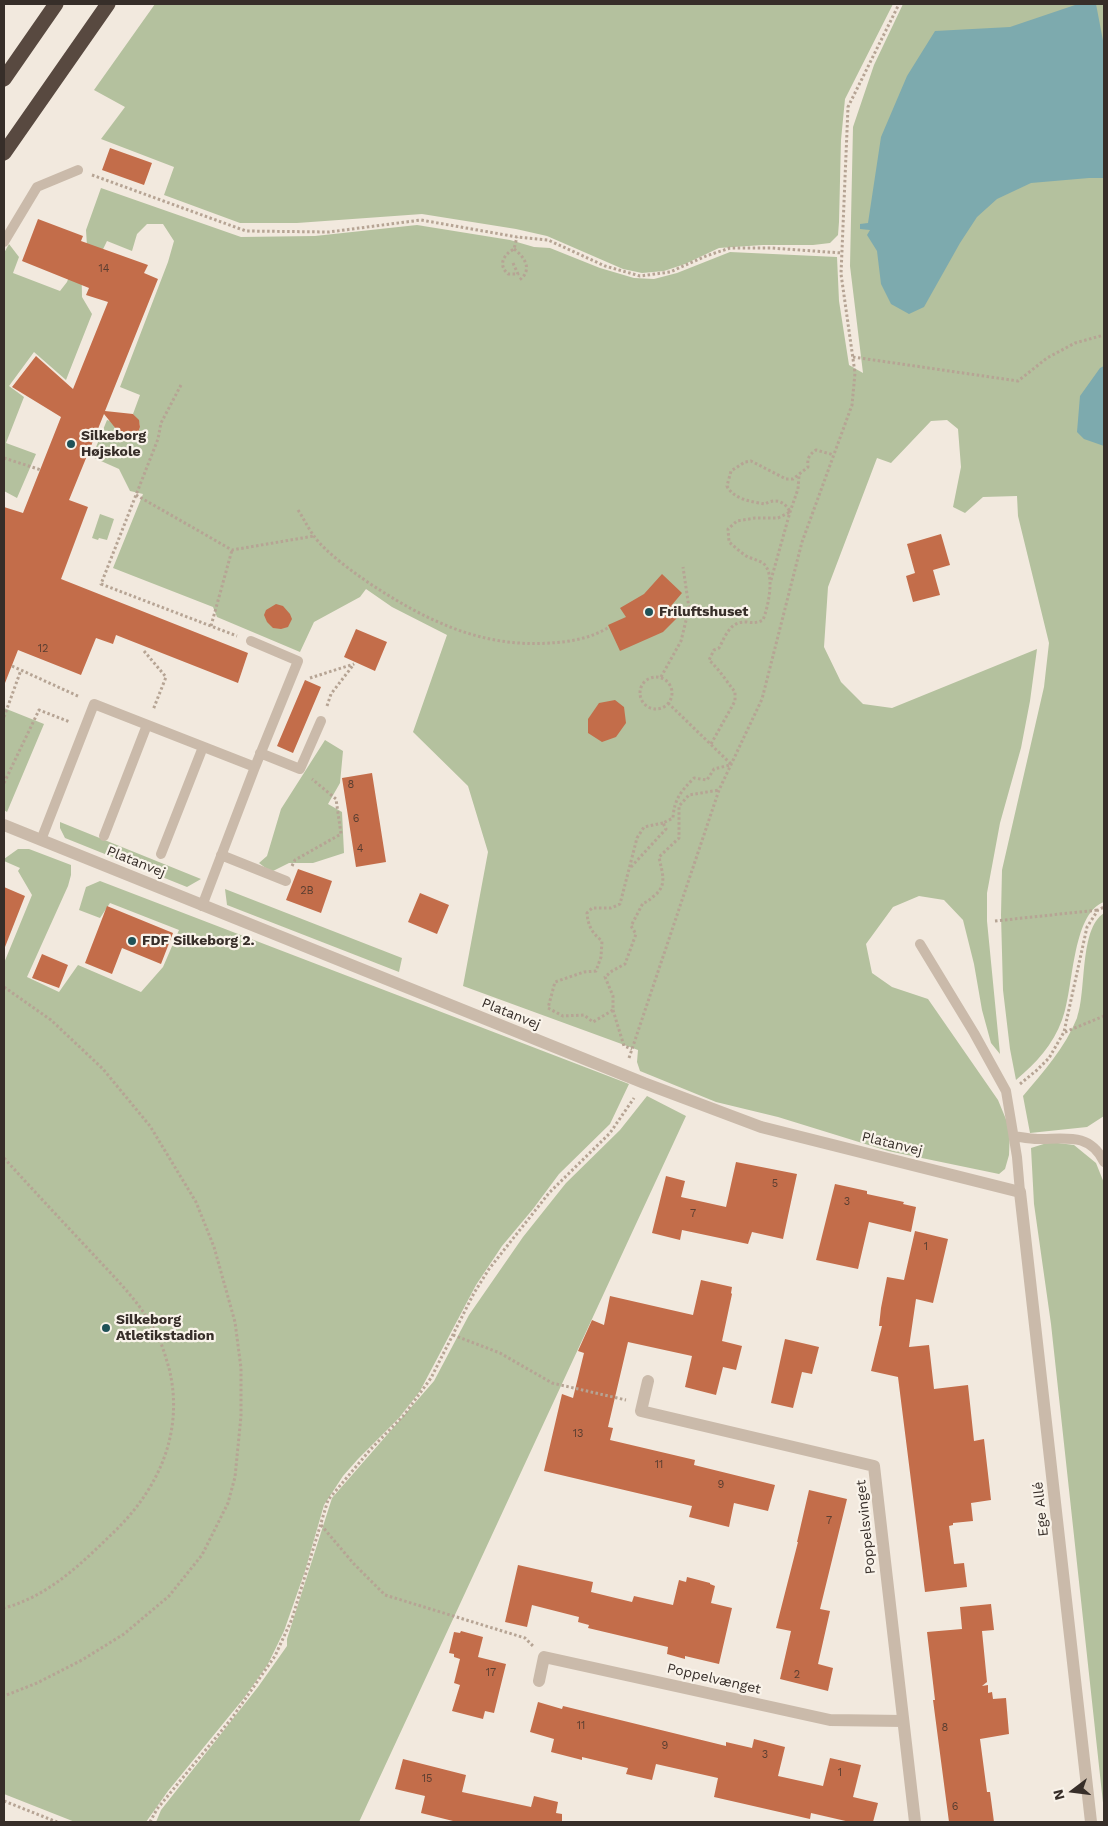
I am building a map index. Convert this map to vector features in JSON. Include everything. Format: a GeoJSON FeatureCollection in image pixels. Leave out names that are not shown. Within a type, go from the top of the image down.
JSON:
{"type":"FeatureCollection","features":[{"type":"Feature","properties":{"kind":"highway"},"geometry":{"type":"LineString","coordinates":[[4,79],[56,4]]}},
{"type":"Feature","properties":{"kind":"highway"},"geometry":{"type":"LineString","coordinates":[[4,152],[108,4]]}},
{"type":"Feature","properties":{"kind":"street","name":"Platanvej"},"geometry":{"type":"LineString","coordinates":[[4,825],[644,1083],[761,1126],[1020,1192]]}},
{"type":"Feature","properties":{"kind":"street","name":"Ege Allé"},"geometry":{"type":"LineString","coordinates":[[1020,1192],[1091,1822]]}},
{"type":"Feature","properties":{"kind":"street"},"geometry":{"type":"LineString","coordinates":[[641,1411],[648,1381]]}},
{"type":"Feature","properties":{"kind":"street","name":"Poppelsvinget"},"geometry":{"type":"LineString","coordinates":[[641,1411],[874,1466],[915,1822]]}},
{"type":"Feature","properties":{"kind":"street"},"geometry":{"type":"LineString","coordinates":[[539,1681],[544,1657]]}},
{"type":"Feature","properties":{"kind":"street","name":"Poppelvænget"},"geometry":{"type":"LineString","coordinates":[[544,1657],[830,1720],[903,1721]]}},
{"type":"Feature","properties":{"kind":"lane"},"geometry":{"type":"LineString","coordinates":[[4,242],[37,187],[78,170]]}},
{"type":"Feature","properties":{"kind":"lane"},"geometry":{"type":"LineString","coordinates":[[202,906],[260,753],[298,661],[251,641]]}},
{"type":"Feature","properties":{"kind":"lane"},"geometry":{"type":"LineString","coordinates":[[41,840],[94,704],[255,767]]}},
{"type":"Feature","properties":{"kind":"lane"},"geometry":{"type":"LineString","coordinates":[[260,753],[300,769],[321,721]]}},
{"type":"Feature","properties":{"kind":"lane"},"geometry":{"type":"LineString","coordinates":[[104,836],[148,725]]}},
{"type":"Feature","properties":{"kind":"lane"},"geometry":{"type":"LineString","coordinates":[[161,854],[203,747]]}},
{"type":"Feature","properties":{"kind":"lane"},"geometry":{"type":"LineString","coordinates":[[221,855],[286,880]]}},
{"type":"Feature","properties":{"kind":"lane"},"geometry":{"type":"LineString","coordinates":[[920,944],[974,1032],[1006,1091],[1014,1136],[1020,1192]]}},
{"type":"Feature","properties":{"kind":"lane"},"geometry":{"type":"LineString","coordinates":[[1014,1136],[1037,1139],[1055,1137],[1076,1138],[1089,1144],[1104,1162]]}},
{"type":"Feature","properties":{"kind":"path"},"geometry":{"type":"LineString","coordinates":[[624,1075],[719,790],[762,698],[802,542],[852,406],[855,373],[841,274],[846,191],[848,107],[899,4]]}},
{"type":"Feature","properties":{"kind":"path"},"geometry":{"type":"LineString","coordinates":[[78,170],[246,231],[329,232],[421,220],[517,237],[548,240],[605,266],[640,276],[670,272],[730,248],[771,248],[842,253]]}},
{"type":"Feature","properties":{"kind":"path"},"geometry":{"type":"LineString","coordinates":[[514,249],[517,237]]}},
{"type":"Feature","properties":{"kind":"path"},"geometry":{"type":"LineString","coordinates":[[513,263],[518,274],[508,274],[502,264],[507,252],[514,249]]}},
{"type":"Feature","properties":{"kind":"path"},"geometry":{"type":"LineString","coordinates":[[514,249],[527,264],[524,277],[518,281]]}},
{"type":"Feature","properties":{"kind":"path"},"geometry":{"type":"LineString","coordinates":[[853,357],[1018,381],[1047,358],[1075,343],[1104,335]]}},
{"type":"Feature","properties":{"kind":"path"},"geometry":{"type":"LineString","coordinates":[[181,385],[161,423],[158,439],[101,584],[251,641]]}},
{"type":"Feature","properties":{"kind":"path"},"geometry":{"type":"LineString","coordinates":[[790,512],[788,507],[777,501],[765,504],[741,499],[729,490],[727,486],[731,471],[751,461],[786,479],[793,479],[808,467],[807,460],[816,450],[834,455]]}},
{"type":"Feature","properties":{"kind":"path"},"geometry":{"type":"LineString","coordinates":[[4,458],[40,470]]}},
{"type":"Feature","properties":{"kind":"path"},"geometry":{"type":"LineString","coordinates":[[711,744],[735,701],[736,692],[722,677],[716,665],[709,660],[714,650],[719,648],[733,625],[738,622],[756,623],[763,620],[768,602],[770,582],[798,489],[799,475]]}},
{"type":"Feature","properties":{"kind":"path"},"geometry":{"type":"LineString","coordinates":[[136,495],[232,550],[314,536]]}},
{"type":"Feature","properties":{"kind":"path"},"geometry":{"type":"LineString","coordinates":[[298,510],[314,536],[349,570],[424,616],[471,635],[517,643],[541,644],[578,639],[609,627]]}},
{"type":"Feature","properties":{"kind":"path"},"geometry":{"type":"LineString","coordinates":[[770,582],[764,564],[748,556],[729,542],[728,529],[737,521],[755,518],[778,518],[790,512]]}},
{"type":"Feature","properties":{"kind":"path"},"geometry":{"type":"LineString","coordinates":[[211,626],[232,550]]}},
{"type":"Feature","properties":{"kind":"path"},"geometry":{"type":"LineString","coordinates":[[661,677],[681,640],[689,608],[683,567]]}},
{"type":"Feature","properties":{"kind":"path"},"geometry":{"type":"LineString","coordinates":[[144,651],[166,677],[148,725]]}},
{"type":"Feature","properties":{"kind":"path"},"geometry":{"type":"LineString","coordinates":[[293,672],[308,678],[354,664],[331,694],[321,721]]}},
{"type":"Feature","properties":{"kind":"path"},"geometry":{"type":"LineString","coordinates":[[12,666],[94,704]]}},
{"type":"Feature","properties":{"kind":"path"},"geometry":{"type":"LineString","coordinates":[[4,716],[21,670]]}},
{"type":"Feature","properties":{"kind":"path"},"geometry":{"type":"LineString","coordinates":[[661,677],[669,683],[672,694],[668,703],[662,707],[651,708],[646,705],[640,696],[640,690],[645,681],[650,678],[661,677]]}},
{"type":"Feature","properties":{"kind":"path"},"geometry":{"type":"LineString","coordinates":[[668,703],[731,764]]}},
{"type":"Feature","properties":{"kind":"path"},"geometry":{"type":"LineString","coordinates":[[4,783],[39,710],[85,728]]}},
{"type":"Feature","properties":{"kind":"path"},"geometry":{"type":"LineString","coordinates":[[613,1010],[593,1022],[584,1015],[562,1016],[548,1008],[555,982],[584,972],[596,971],[601,957],[602,942],[593,933],[588,923],[587,913],[592,908],[611,908],[620,904],[637,838],[644,827],[663,824],[673,818],[674,803],[694,778],[707,780],[714,769],[731,764]]}},
{"type":"Feature","properties":{"kind":"path"},"geometry":{"type":"LineString","coordinates":[[286,880],[295,860],[341,834],[336,799],[300,769]]}},
{"type":"Feature","properties":{"kind":"path"},"geometry":{"type":"LineString","coordinates":[[632,1049],[624,1046],[613,1010],[613,996],[605,977],[625,964],[636,934],[632,926],[638,912],[643,903],[661,891],[663,881],[659,857],[679,838],[679,806],[689,795],[719,790]]}},
{"type":"Feature","properties":{"kind":"path"},"geometry":{"type":"LineString","coordinates":[[674,803],[679,806]]}},
{"type":"Feature","properties":{"kind":"path"},"geometry":{"type":"LineString","coordinates":[[630,868],[666,829],[663,824]]}},
{"type":"Feature","properties":{"kind":"path"},"geometry":{"type":"LineString","coordinates":[[995,921],[1098,910],[1104,907]]}},
{"type":"Feature","properties":{"kind":"path"},"geometry":{"type":"LineString","coordinates":[[1006,1091],[1024,1082],[1049,1058],[1064,1032],[1087,927],[1098,910]]}},
{"type":"Feature","properties":{"kind":"path"},"geometry":{"type":"LineString","coordinates":[[4,987],[51,1020],[104,1068],[150,1126],[196,1202],[214,1247],[235,1322],[240,1368],[241,1416],[235,1477],[228,1503],[202,1555],[169,1596],[124,1634],[37,1683],[4,1696]]}},
{"type":"Feature","properties":{"kind":"path"},"geometry":{"type":"LineString","coordinates":[[1064,1032],[1104,1016]]}},
{"type":"Feature","properties":{"kind":"path"},"geometry":{"type":"LineString","coordinates":[[150,1822],[157,1809],[232,1718],[275,1656],[292,1619],[328,1500],[370,1450],[404,1415],[431,1378],[474,1293],[489,1269],[549,1193],[610,1133],[644,1083]]}},
{"type":"Feature","properties":{"kind":"path"},"geometry":{"type":"LineString","coordinates":[[4,1158],[126,1289],[155,1329],[166,1355],[172,1380],[175,1411],[171,1436],[162,1466],[146,1495],[129,1517],[86,1559],[53,1586],[21,1604],[4,1608]]}},
{"type":"Feature","properties":{"kind":"path"},"geometry":{"type":"LineString","coordinates":[[453,1335],[500,1353],[552,1383],[628,1401],[641,1411]]}},
{"type":"Feature","properties":{"kind":"path"},"geometry":{"type":"LineString","coordinates":[[321,1525],[354,1564],[385,1595],[525,1638],[544,1657]]}},
{"type":"Feature","properties":{"kind":"path"},"geometry":{"type":"LineString","coordinates":[[4,1801],[57,1822]]}},
{"type":"Feature","properties":{"kind":"green space"},"geometry":{"type":"Polygon","coordinates":[[[155,4],[893,4],[845,99],[841,140],[838,235],[830,243],[813,245],[763,245],[719,248],[685,264],[664,271],[642,273],[623,269],[547,236],[516,229],[422,214],[297,223],[240,223],[164,195],[174,167],[101,139],[125,107],[94,90],[155,4]]]}},
{"type":"Feature","properties":{"kind":"green space"},"geometry":{"type":"Polygon","coordinates":[[[903,4],[1104,4],[1104,902],[1093,909],[1085,921],[1079,937],[1066,1007],[1054,1038],[1043,1053],[1016,1080],[1010,1049],[1003,990],[1002,870],[1044,687],[1049,643],[1018,516],[1017,496],[983,497],[965,513],[953,507],[961,467],[958,429],[947,420],[931,421],[891,463],[877,458],[828,587],[824,647],[841,682],[863,704],[892,708],[1037,649],[1021,748],[1000,823],[987,893],[987,921],[1000,1054],[991,1043],[963,920],[944,900],[919,896],[893,907],[866,944],[872,973],[892,987],[928,999],[998,1100],[1010,1129],[1009,1155],[1005,1169],[999,1174],[888,1151],[778,1117],[716,1102],[640,1071],[637,1062],[638,1050],[463,986],[488,852],[468,786],[413,732],[447,635],[392,607],[366,589],[360,597],[314,622],[300,652],[217,617],[213,607],[113,568],[143,494],[130,491],[119,469],[92,457],[107,420],[113,422],[118,436],[126,438],[138,433],[139,423],[133,414],[140,395],[120,387],[168,262],[174,241],[163,224],[147,224],[137,234],[132,251],[107,241],[89,278],[86,230],[101,188],[241,237],[315,236],[417,225],[510,240],[534,247],[550,248],[600,268],[634,278],[654,279],[677,273],[730,252],[837,257],[839,301],[849,365],[863,373],[850,266],[853,127],[874,65],[903,4]]]}},
{"type":"Feature","properties":{"kind":"green space"},"geometry":{"type":"Polygon","coordinates":[[[9,244],[19,257],[13,273],[60,291],[67,282],[81,244],[82,297],[92,314],[66,380],[34,352],[9,386],[24,397],[6,443],[36,454],[17,498],[4,491],[4,253],[9,244]]]}},
{"type":"Feature","properties":{"kind":"green space"},"geometry":{"type":"Polygon","coordinates":[[[100,514],[114,519],[107,540],[92,538],[100,514]]]}},
{"type":"Feature","properties":{"kind":"green space"},"geometry":{"type":"Polygon","coordinates":[[[4,708],[44,724],[7,812],[4,810],[4,708]]]}},
{"type":"Feature","properties":{"kind":"green space"},"geometry":{"type":"Polygon","coordinates":[[[325,740],[343,751],[340,783],[328,804],[342,812],[344,853],[313,863],[289,863],[271,872],[259,863],[267,856],[281,809],[325,740]]]}},
{"type":"Feature","properties":{"kind":"green space"},"geometry":{"type":"Polygon","coordinates":[[[60,822],[201,879],[187,887],[65,838],[60,828],[60,822]]]}},
{"type":"Feature","properties":{"kind":"green space"},"geometry":{"type":"Polygon","coordinates":[[[18,849],[29,849],[71,865],[68,886],[27,977],[59,992],[78,965],[141,992],[163,967],[179,930],[110,903],[100,918],[79,910],[86,887],[100,881],[629,1084],[610,1124],[559,1174],[502,1246],[476,1285],[420,1391],[399,1418],[343,1476],[324,1505],[305,1571],[284,1631],[268,1664],[244,1698],[168,1791],[146,1822],[75,1822],[4,1794],[4,963],[32,895],[18,871],[20,868],[4,861],[4,859],[18,849]]]}},
{"type":"Feature","properties":{"kind":"green space"},"geometry":{"type":"Polygon","coordinates":[[[225,889],[402,958],[399,972],[227,905],[225,889]]]}},
{"type":"Feature","properties":{"kind":"green space"},"geometry":{"type":"Polygon","coordinates":[[[1104,913],[1104,1116],[1087,1127],[1030,1133],[1023,1096],[1060,1050],[1077,1018],[1087,946],[1096,921],[1104,913]]]}},
{"type":"Feature","properties":{"kind":"green space"},"geometry":{"type":"Polygon","coordinates":[[[647,1096],[686,1116],[359,1822],[156,1822],[161,1810],[258,1687],[287,1646],[287,1639],[332,1498],[434,1381],[469,1315],[523,1237],[566,1183],[620,1130],[647,1096]]]}},
{"type":"Feature","properties":{"kind":"green space"},"geometry":{"type":"Polygon","coordinates":[[[1050,1142],[1074,1145],[1096,1163],[1104,1183],[1104,1812],[1051,1324],[1034,1204],[1031,1148],[1050,1142]]]}},
{"type":"Feature","properties":{"kind":"water"},"geometry":{"type":"Polygon","coordinates":[[[1078,4],[1096,4],[1104,46],[1104,178],[1031,183],[997,199],[977,217],[924,307],[909,314],[891,304],[881,284],[877,251],[867,235],[870,230],[860,229],[860,224],[868,223],[881,137],[907,76],[935,31],[1010,27],[1078,4]]]}},
{"type":"Feature","properties":{"kind":"water"},"geometry":{"type":"Polygon","coordinates":[[[1104,366],[1104,446],[1084,439],[1077,432],[1080,396],[1100,368],[1104,366]]]}},
{"type":"Feature","properties":{"kind":"building"},"geometry":{"type":"Polygon","coordinates":[[[110,148],[152,163],[144,185],[102,170],[110,148]]]}},
{"type":"Feature","properties":{"kind":"building","name":"Silkeborg Højskole"},"geometry":{"type":"Polygon","coordinates":[[[38,219],[83,236],[81,241],[148,265],[144,273],[158,279],[105,411],[133,414],[139,420],[140,427],[138,433],[133,437],[126,438],[121,435],[104,414],[69,500],[88,507],[61,579],[248,653],[238,683],[116,635],[113,644],[96,638],[81,675],[18,650],[4,683],[4,507],[23,513],[61,417],[12,387],[36,356],[73,389],[108,302],[86,295],[89,288],[22,261],[38,219]]]}},
{"type":"Feature","properties":{"kind":"building"},"geometry":{"type":"Polygon","coordinates":[[[941,534],[950,565],[933,570],[940,595],[913,602],[906,576],[915,573],[907,544],[941,534]]]}},
{"type":"Feature","properties":{"kind":"building","name":"Friluftshuset"},"geometry":{"type":"Polygon","coordinates":[[[662,574],[682,593],[671,606],[680,615],[663,632],[620,651],[608,625],[626,617],[620,608],[644,594],[662,574]]]}},
{"type":"Feature","properties":{"kind":"building"},"geometry":{"type":"Polygon","coordinates":[[[276,604],[283,606],[290,614],[292,619],[288,627],[281,629],[273,628],[267,622],[264,615],[266,610],[276,604]]]}},
{"type":"Feature","properties":{"kind":"building"},"geometry":{"type":"Polygon","coordinates":[[[356,629],[387,642],[375,671],[344,657],[356,629]]]}},
{"type":"Feature","properties":{"kind":"building"},"geometry":{"type":"Polygon","coordinates":[[[305,680],[321,687],[293,753],[277,746],[305,680]]]}},
{"type":"Feature","properties":{"kind":"building"},"geometry":{"type":"Polygon","coordinates":[[[615,700],[624,707],[626,723],[616,737],[602,742],[588,733],[588,719],[599,703],[615,700]]]}},
{"type":"Feature","properties":{"kind":"building"},"geometry":{"type":"Polygon","coordinates":[[[372,773],[386,862],[356,867],[342,778],[372,773]]]}},
{"type":"Feature","properties":{"kind":"building"},"geometry":{"type":"Polygon","coordinates":[[[298,869],[332,881],[321,913],[286,900],[298,869]]]}},
{"type":"Feature","properties":{"kind":"building"},"geometry":{"type":"Polygon","coordinates":[[[4,887],[25,896],[5,947],[4,947],[4,887]]]}},
{"type":"Feature","properties":{"kind":"building"},"geometry":{"type":"Polygon","coordinates":[[[420,893],[449,905],[437,934],[408,922],[420,893]]]}},
{"type":"Feature","properties":{"kind":"building","name":"FDF Silkeborg 2."},"geometry":{"type":"Polygon","coordinates":[[[107,906],[173,933],[161,964],[122,948],[112,974],[85,963],[107,906]]]}},
{"type":"Feature","properties":{"kind":"building"},"geometry":{"type":"Polygon","coordinates":[[[42,954],[68,965],[59,988],[32,978],[42,954]]]}},
{"type":"Feature","properties":{"kind":"building"},"geometry":{"type":"Polygon","coordinates":[[[736,1162],[797,1174],[783,1239],[752,1232],[748,1244],[682,1230],[680,1240],[652,1233],[666,1176],[685,1181],[681,1197],[726,1207],[736,1162]]]}},
{"type":"Feature","properties":{"kind":"building"},"geometry":{"type":"Polygon","coordinates":[[[835,1184],[867,1191],[867,1194],[904,1202],[903,1204],[916,1207],[911,1232],[869,1222],[858,1269],[816,1260],[835,1184]]]}},
{"type":"Feature","properties":{"kind":"building"},"geometry":{"type":"Polygon","coordinates":[[[915,1231],[948,1239],[933,1303],[916,1299],[909,1347],[929,1345],[934,1389],[968,1385],[974,1441],[984,1439],[991,1500],[971,1503],[973,1521],[953,1523],[953,1525],[949,1526],[954,1564],[964,1563],[967,1587],[925,1592],[898,1377],[871,1371],[882,1326],[879,1326],[887,1277],[904,1280],[915,1231]]]}},
{"type":"Feature","properties":{"kind":"building"},"geometry":{"type":"Polygon","coordinates":[[[701,1280],[732,1287],[722,1341],[742,1346],[736,1370],[723,1367],[716,1395],[685,1387],[692,1356],[628,1342],[608,1427],[613,1428],[610,1440],[695,1460],[694,1465],[775,1485],[768,1511],[734,1503],[729,1527],[689,1517],[692,1506],[544,1471],[562,1394],[573,1398],[584,1353],[578,1351],[592,1320],[604,1325],[610,1296],[693,1315],[701,1280]]]}},
{"type":"Feature","properties":{"kind":"building"},"geometry":{"type":"Polygon","coordinates":[[[785,1339],[819,1347],[812,1374],[802,1372],[793,1408],[771,1403],[785,1339]]]}},
{"type":"Feature","properties":{"kind":"building"},"geometry":{"type":"Polygon","coordinates":[[[809,1490],[847,1499],[820,1609],[830,1611],[818,1664],[833,1668],[828,1691],[780,1679],[791,1631],[776,1628],[809,1490]]]}},
{"type":"Feature","properties":{"kind":"building"},"geometry":{"type":"Polygon","coordinates":[[[518,1565],[593,1582],[591,1592],[632,1602],[634,1596],[673,1605],[679,1580],[686,1582],[687,1577],[710,1583],[715,1586],[711,1603],[732,1608],[719,1664],[685,1656],[685,1659],[667,1654],[668,1647],[588,1628],[589,1625],[578,1622],[579,1617],[532,1605],[527,1627],[505,1622],[518,1565]]]}},
{"type":"Feature","properties":{"kind":"building"},"geometry":{"type":"Polygon","coordinates":[[[991,1604],[994,1630],[982,1631],[987,1682],[982,1686],[988,1685],[988,1693],[992,1692],[993,1699],[1006,1698],[1009,1734],[980,1739],[987,1792],[990,1792],[994,1822],[949,1822],[933,1700],[935,1700],[927,1632],[962,1629],[960,1607],[991,1604]]]}},
{"type":"Feature","properties":{"kind":"building"},"geometry":{"type":"Polygon","coordinates":[[[461,1631],[483,1637],[478,1657],[506,1664],[494,1713],[485,1711],[483,1719],[452,1711],[460,1685],[454,1683],[460,1659],[454,1657],[454,1654],[449,1653],[454,1632],[460,1633],[461,1631]]]}},
{"type":"Feature","properties":{"kind":"building"},"geometry":{"type":"Polygon","coordinates":[[[538,1702],[562,1709],[563,1706],[726,1746],[726,1742],[752,1748],[754,1739],[785,1747],[778,1776],[823,1786],[830,1758],[861,1765],[853,1797],[878,1803],[873,1822],[850,1822],[811,1813],[810,1819],[714,1797],[718,1778],[656,1764],[652,1780],[626,1774],[628,1768],[582,1757],[582,1760],[551,1752],[554,1739],[530,1732],[538,1702]]]}},
{"type":"Feature","properties":{"kind":"building"},"geometry":{"type":"Polygon","coordinates":[[[403,1759],[466,1775],[462,1792],[531,1807],[534,1796],[558,1802],[556,1813],[562,1814],[562,1822],[457,1822],[421,1813],[425,1796],[395,1789],[403,1759]]]}},
{"type":"Feature","properties":{"kind":"place","name":"Silkeborg Højskole"},"geometry":{"type":"Point","coordinates":[71,444]}},
{"type":"Feature","properties":{"kind":"place","name":"Friluftshuset"},"geometry":{"type":"Point","coordinates":[649,612]}},
{"type":"Feature","properties":{"kind":"place","name":"FDF Silkeborg 2."},"geometry":{"type":"Point","coordinates":[132,941]}},
{"type":"Feature","properties":{"kind":"place","name":"Silkeborg Atletikstadion"},"geometry":{"type":"Point","coordinates":[106,1328]}}]}
